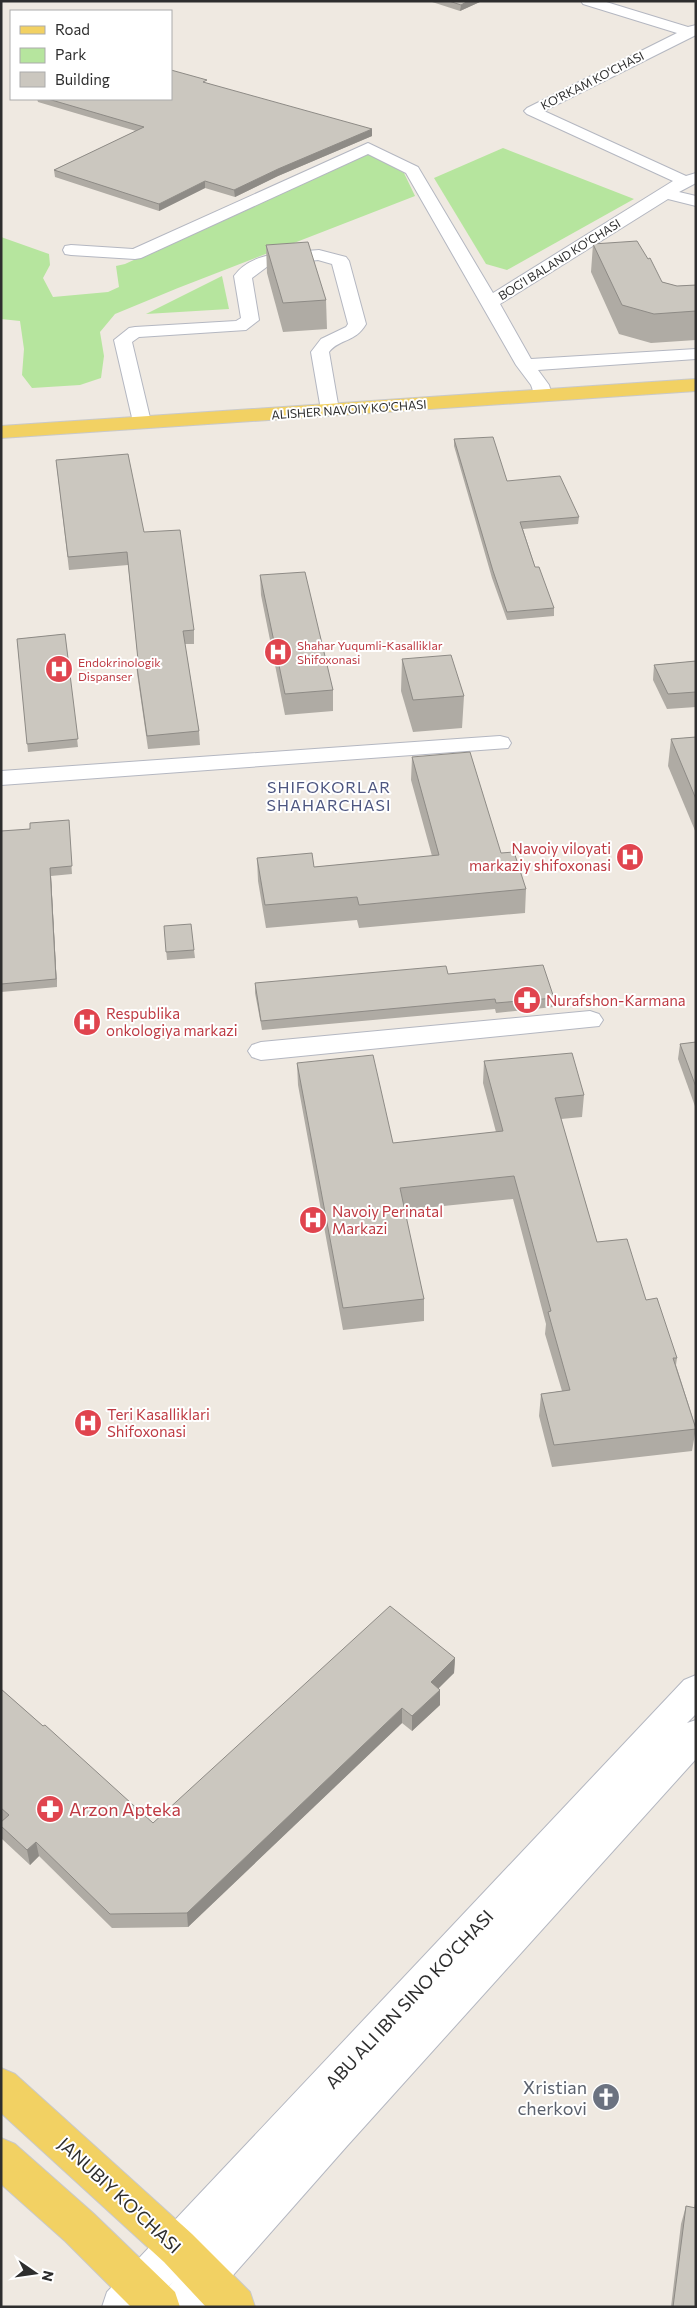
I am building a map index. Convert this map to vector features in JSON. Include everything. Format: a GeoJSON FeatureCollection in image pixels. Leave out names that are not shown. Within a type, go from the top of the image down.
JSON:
{"type":"FeatureCollection","features":[{"type":"Feature","properties":{"kind":"main road","name":"ALISHER NAVOIY KO'CHASI"},"geometry":{"type":"LineString","coordinates":[[1,420],[141,416],[329,404],[542,390],[696,375]]}},
{"type":"Feature","properties":{"kind":"main road","name":"ALISHER NAVOIY KO'CHASI"},"geometry":{"type":"LineString","coordinates":[[542,390],[696,385]]}},
{"type":"Feature","properties":{"kind":"main road","name":"ALISHER NAVOIY KO'CHASI"},"geometry":{"type":"LineString","coordinates":[[1,432],[141,416]]}},
{"type":"Feature","properties":{"kind":"main road","name":"JANUBIY KO'CHASI"},"geometry":{"type":"LineString","coordinates":[[1,2087],[178,2248],[235,2307]]}},
{"type":"Feature","properties":{"kind":"main road"},"geometry":{"type":"LineString","coordinates":[[1,2158],[141,2300]]}},
{"type":"Feature","properties":{"kind":"street"},"geometry":{"type":"LineString","coordinates":[[588,1],[692,30]]}},
{"type":"Feature","properties":{"kind":"street","name":"KO'RKAM KO'CHASI"},"geometry":{"type":"LineString","coordinates":[[691,180],[532,111],[692,30]]}},
{"type":"Feature","properties":{"kind":"street"},"geometry":{"type":"LineString","coordinates":[[71,250],[135,254],[368,148],[412,170],[490,302]]}},
{"type":"Feature","properties":{"kind":"street","name":"BOG'I BALAND KO'CHASI"},"geometry":{"type":"LineString","coordinates":[[542,390],[525,365],[490,302],[666,193],[691,180]]}},
{"type":"Feature","properties":{"kind":"street"},"geometry":{"type":"LineString","coordinates":[[666,193],[696,201]]}},
{"type":"Feature","properties":{"kind":"street"},"geometry":{"type":"LineString","coordinates":[[141,416],[123,340],[135,332],[240,326],[250,320],[243,276],[263,261],[320,255],[340,261],[357,324],[353,332],[327,343],[320,352],[329,404]]}},
{"type":"Feature","properties":{"kind":"street"},"geometry":{"type":"LineString","coordinates":[[525,365],[696,354]]}},
{"type":"Feature","properties":{"kind":"street"},"geometry":{"type":"LineString","coordinates":[[1,778],[500,743]]}},
{"type":"Feature","properties":{"kind":"street"},"geometry":{"type":"LineString","coordinates":[[261,1051],[590,1020]]}},
{"type":"Feature","properties":{"kind":"street","name":"ABU ALI IBN SINO KO'CHASI"},"geometry":{"type":"LineString","coordinates":[[141,2300],[178,2248],[696,1690]]}},
{"type":"Feature","properties":{"kind":"street","name":"ABU ALI IBN SINO KO'CHASI"},"geometry":{"type":"LineString","coordinates":[[178,2307],[340,2124],[696,1735]]}},
{"type":"Feature","properties":{"kind":"green space"},"geometry":{"type":"Polygon","coordinates":[[[503,148],[634,199],[507,270],[486,264],[434,178],[503,148]]]}},
{"type":"Feature","properties":{"kind":"green space"},"geometry":{"type":"Polygon","coordinates":[[[369,154],[404,173],[415,196],[115,314],[100,332],[104,356],[101,378],[80,385],[32,388],[22,375],[24,349],[20,321],[1,319],[1,237],[49,254],[50,265],[43,278],[53,297],[108,292],[119,287],[116,266],[125,264],[369,154]]]}},
{"type":"Feature","properties":{"kind":"green space"},"geometry":{"type":"Polygon","coordinates":[[[222,276],[229,309],[146,314],[222,276]]]}},
{"type":"Feature","properties":{"kind":"building"},"geometry":{"type":"Polygon","coordinates":[[[449,1],[468,1],[461,5],[449,1]]]}},
{"type":"Feature","properties":{"kind":"building"},"geometry":{"type":"Polygon","coordinates":[[[172,70],[207,80],[203,82],[372,129],[234,190],[205,181],[159,204],[54,170],[144,127],[51,100],[172,100],[172,70]]]}},
{"type":"Feature","properties":{"kind":"building"},"geometry":{"type":"Polygon","coordinates":[[[637,241],[648,259],[650,258],[662,282],[677,286],[696,285],[696,311],[654,314],[622,305],[593,244],[637,241]]]}},
{"type":"Feature","properties":{"kind":"building"},"geometry":{"type":"Polygon","coordinates":[[[308,242],[326,300],[283,303],[266,245],[308,242]]]}},
{"type":"Feature","properties":{"kind":"building"},"geometry":{"type":"Polygon","coordinates":[[[493,437],[507,481],[560,476],[579,517],[520,522],[535,567],[539,567],[554,608],[507,612],[454,439],[493,437]]]}},
{"type":"Feature","properties":{"kind":"building"},"geometry":{"type":"Polygon","coordinates":[[[128,454],[144,532],[180,530],[194,630],[183,631],[199,731],[147,736],[136,660],[138,660],[127,552],[68,557],[56,460],[128,454]]]}},
{"type":"Feature","properties":{"kind":"building"},"geometry":{"type":"Polygon","coordinates":[[[305,572],[333,690],[285,694],[260,575],[305,572]]]}},
{"type":"Feature","properties":{"kind":"building"},"geometry":{"type":"Polygon","coordinates":[[[65,634],[78,739],[27,744],[17,639],[65,634]]]}},
{"type":"Feature","properties":{"kind":"building"},"geometry":{"type":"Polygon","coordinates":[[[451,655],[464,696],[413,700],[402,659],[451,655]]]}},
{"type":"Feature","properties":{"kind":"building"},"geometry":{"type":"Polygon","coordinates":[[[696,661],[696,692],[668,694],[654,665],[696,661]]]}},
{"type":"Feature","properties":{"kind":"building"},"geometry":{"type":"Polygon","coordinates":[[[696,737],[696,799],[671,739],[696,737]]]}},
{"type":"Feature","properties":{"kind":"building"},"geometry":{"type":"Polygon","coordinates":[[[470,752],[501,853],[514,852],[526,889],[359,905],[357,897],[265,905],[257,858],[312,853],[314,867],[439,855],[412,757],[470,752]]]}},
{"type":"Feature","properties":{"kind":"building"},"geometry":{"type":"Polygon","coordinates":[[[69,820],[72,866],[50,868],[56,979],[1,984],[1,831],[30,829],[30,823],[69,820]]]}},
{"type":"Feature","properties":{"kind":"building"},"geometry":{"type":"Polygon","coordinates":[[[191,924],[194,950],[166,952],[164,926],[191,924]]]}},
{"type":"Feature","properties":{"kind":"building"},"geometry":{"type":"Polygon","coordinates":[[[543,965],[554,998],[496,1003],[495,999],[261,1021],[255,983],[446,966],[448,974],[543,965]]]}},
{"type":"Feature","properties":{"kind":"building"},"geometry":{"type":"Polygon","coordinates":[[[696,1042],[696,1087],[680,1044],[696,1042]]]}},
{"type":"Feature","properties":{"kind":"building"},"geometry":{"type":"Polygon","coordinates":[[[572,1053],[584,1095],[555,1098],[597,1242],[627,1239],[646,1300],[657,1298],[677,1358],[673,1358],[696,1429],[554,1445],[541,1394],[570,1390],[548,1312],[551,1311],[514,1176],[400,1188],[424,1299],[343,1308],[297,1063],[373,1055],[393,1143],[503,1131],[484,1061],[572,1053]]]}},
{"type":"Feature","properties":{"kind":"building"},"geometry":{"type":"Polygon","coordinates":[[[390,1606],[455,1658],[431,1682],[440,1690],[412,1716],[402,1708],[187,1913],[110,1914],[36,1842],[27,1850],[1,1826],[1,1822],[9,1815],[1,1808],[1,1689],[43,1726],[45,1725],[153,1823],[390,1606]]]}},
{"type":"Feature","properties":{"kind":"building"},"geometry":{"type":"Polygon","coordinates":[[[686,2206],[696,2208],[696,2307],[673,2307],[686,2206]]]}},
{"type":"Feature","properties":{"kind":"place","name":"Shahar Yuqumli-Kasalliklar Shifoxonasi"},"geometry":{"type":"Point","coordinates":[278,652]}},
{"type":"Feature","properties":{"kind":"place","name":"Endokrinologik Dispanser"},"geometry":{"type":"Point","coordinates":[59,669]}},
{"type":"Feature","properties":{"kind":"place","name":"Navoiy viloyati markaziy shifoxonasi"},"geometry":{"type":"Point","coordinates":[630,857]}},
{"type":"Feature","properties":{"kind":"place","name":"Nurafshon-Karmana"},"geometry":{"type":"Point","coordinates":[527,1000]}},
{"type":"Feature","properties":{"kind":"place","name":"Respublika onkologiya markazi"},"geometry":{"type":"Point","coordinates":[87,1022]}},
{"type":"Feature","properties":{"kind":"place","name":"Navoiy Perinatal Markazi"},"geometry":{"type":"Point","coordinates":[313,1220]}},
{"type":"Feature","properties":{"kind":"place","name":"Teri Kasalliklari Shifoxonasi"},"geometry":{"type":"Point","coordinates":[88,1423]}},
{"type":"Feature","properties":{"kind":"place","name":"Arzon Apteka"},"geometry":{"type":"Point","coordinates":[50,1809]}},
{"type":"Feature","properties":{"kind":"place","name":"Xristian cherkovi"},"geometry":{"type":"Point","coordinates":[606,2097]}},
{"type":"Feature","properties":{"kind":"district","name":"SHIFOKORLAR SHAHARCHASI"},"geometry":{"type":"Point","coordinates":[329,795]}}]}
